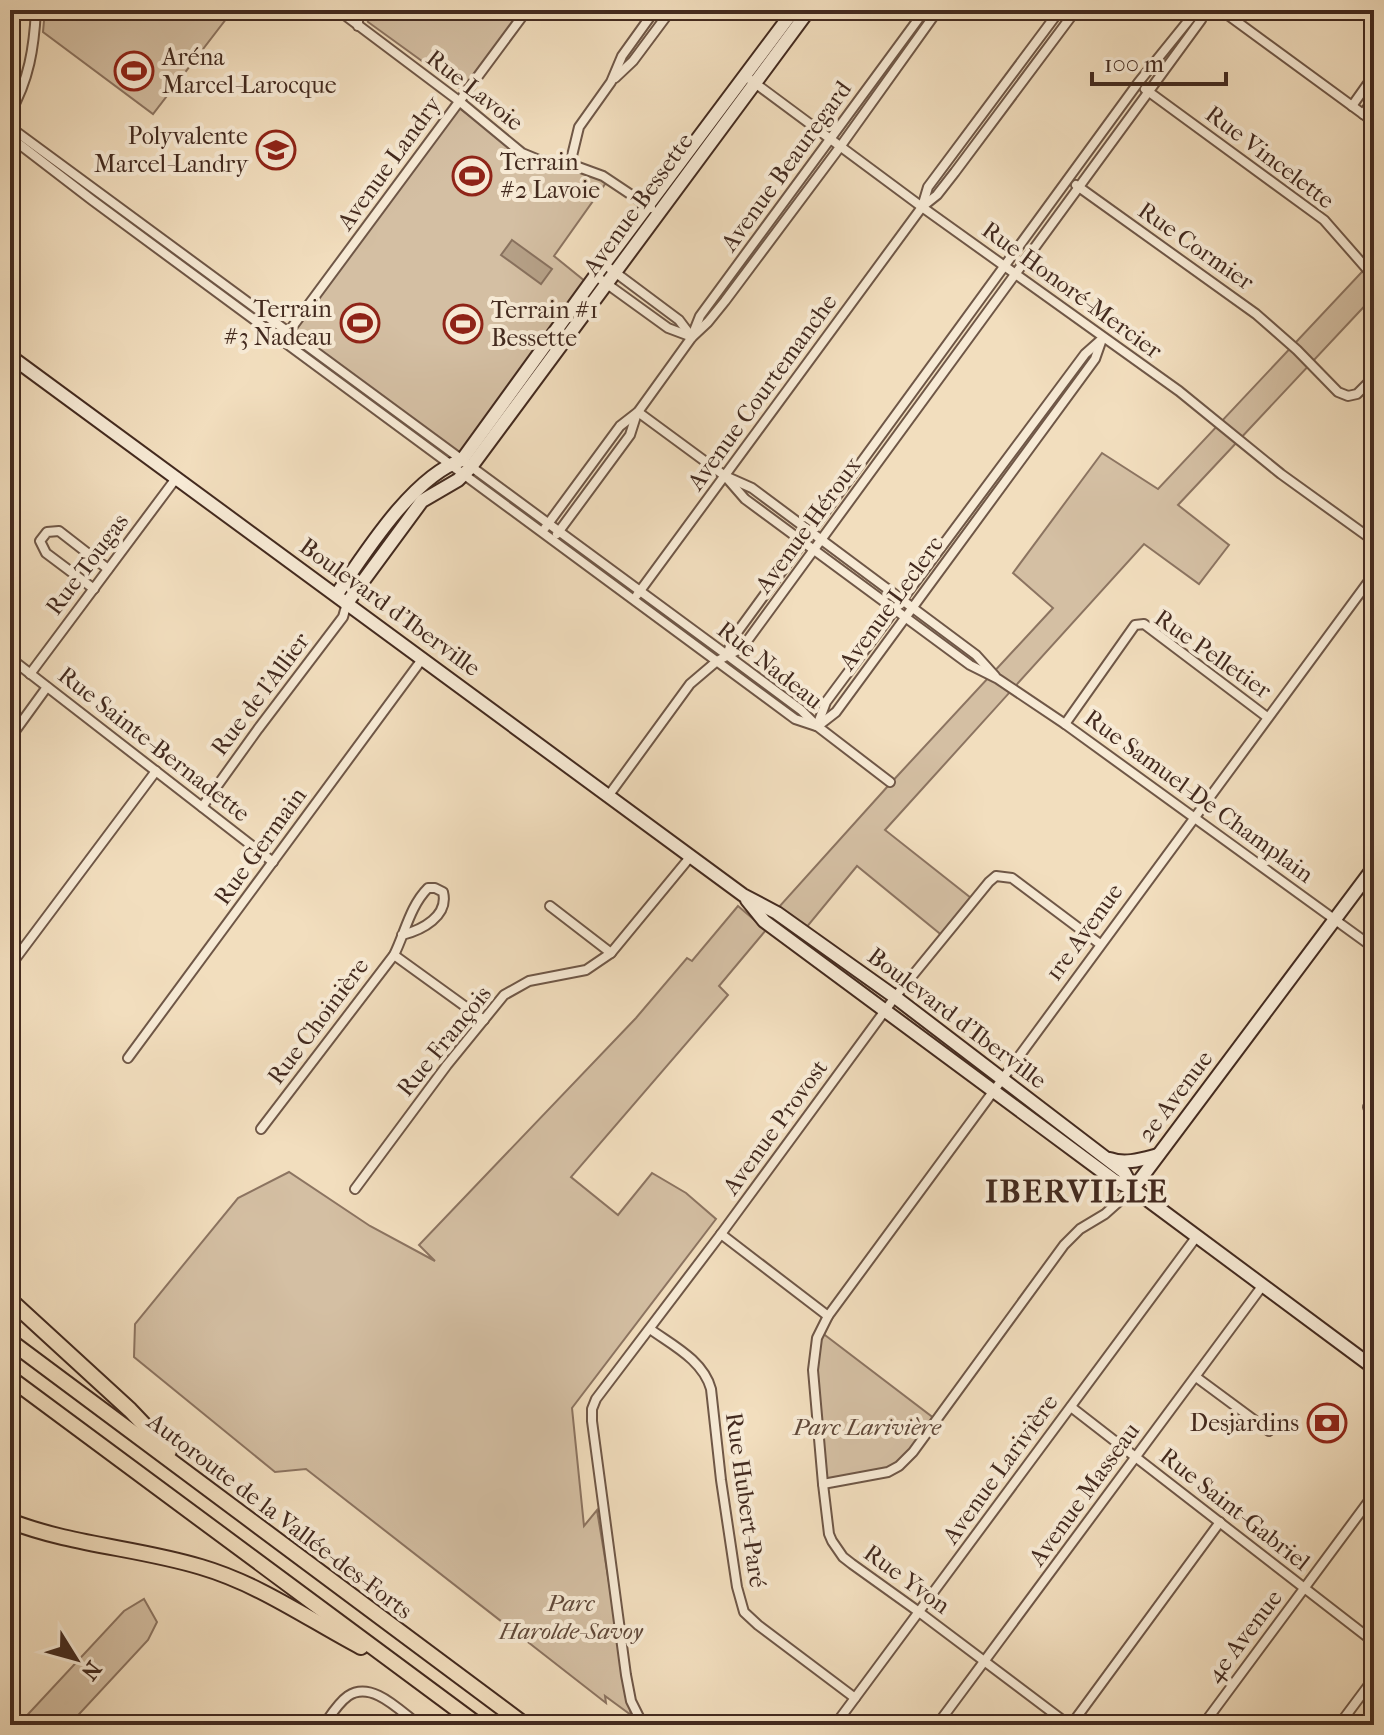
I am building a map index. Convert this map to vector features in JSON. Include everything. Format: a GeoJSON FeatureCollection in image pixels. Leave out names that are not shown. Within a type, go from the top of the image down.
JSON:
{"type":"FeatureCollection","features":[{"type":"Feature","properties":{"kind":"highway"},"geometry":{"type":"LineString","coordinates":[[10,1300],[130,1410],[196,1481]]}},
{"type":"Feature","properties":{"kind":"highway","name":"Autoroute de la Vallée-des-Forts"},"geometry":{"type":"LineString","coordinates":[[10,1341],[525,1725]]}},
{"type":"Feature","properties":{"kind":"highway","name":"Autoroute de la Vallée-des-Forts"},"geometry":{"type":"LineString","coordinates":[[10,1378],[478,1725]]}},
{"type":"Feature","properties":{"kind":"highway"},"geometry":{"type":"LineString","coordinates":[[10,1521],[61,1537],[173,1559],[214,1571],[263,1592],[403,1669]]}},
{"type":"Feature","properties":{"kind":"street"},"geometry":{"type":"LineString","coordinates":[[10,113],[26,80],[32,57],[36,10]]}},
{"type":"Feature","properties":{"kind":"street","name":"Rue Lavoie"},"geometry":{"type":"LineString","coordinates":[[338,10],[522,153],[539,160],[570,164],[603,176],[653,210]]}},
{"type":"Feature","properties":{"kind":"street"},"geometry":{"type":"LineString","coordinates":[[358,10],[358,26]]}},
{"type":"Feature","properties":{"kind":"street","name":"Avenue Landry"},"geometry":{"type":"LineString","coordinates":[[286,336],[527,10]]}},
{"type":"Feature","properties":{"kind":"street"},"geometry":{"type":"LineString","coordinates":[[611,82],[622,56],[655,10]]}},
{"type":"Feature","properties":{"kind":"street"},"geometry":{"type":"LineString","coordinates":[[570,164],[579,127],[611,82],[633,61],[671,10]]}},
{"type":"Feature","properties":{"kind":"street","name":"Avenue Bessette"},"geometry":{"type":"LineString","coordinates":[[342,599],[422,501],[458,480],[462,466],[749,79],[794,10]]}},
{"type":"Feature","properties":{"kind":"street","name":"Avenue Bessette"},"geometry":{"type":"LineString","coordinates":[[749,79],[809,10]]}},
{"type":"Feature","properties":{"kind":"street","name":"Avenue Beauregard"},"geometry":{"type":"LineString","coordinates":[[692,337],[700,316],[925,10]]}},
{"type":"Feature","properties":{"kind":"street","name":"Avenue Beauregard"},"geometry":{"type":"LineString","coordinates":[[545,528],[620,426],[638,412],[692,337],[725,301],[938,10]]}},
{"type":"Feature","properties":{"kind":"street","name":"Avenue Courtemanche"},"geometry":{"type":"LineString","coordinates":[[922,207],[928,187],[1060,10]]}},
{"type":"Feature","properties":{"kind":"street","name":"Avenue Courtemanche"},"geometry":{"type":"LineString","coordinates":[[637,595],[922,207],[937,195],[955,172],[1076,10]]}},
{"type":"Feature","properties":{"kind":"street","name":"Avenue Héroux"},"geometry":{"type":"LineString","coordinates":[[727,655],[733,638],[903,404],[1138,83],[1197,10]]}},
{"type":"Feature","properties":{"kind":"street","name":"Avenue Héroux"},"geometry":{"type":"LineString","coordinates":[[609,795],[690,684],[717,661],[742,648],[1201,20],[1205,10]]}},
{"type":"Feature","properties":{"kind":"street"},"geometry":{"type":"LineString","coordinates":[[1221,10],[1374,122]]}},
{"type":"Feature","properties":{"kind":"street"},"geometry":{"type":"LineString","coordinates":[[917,21],[925,29]]}},
{"type":"Feature","properties":{"kind":"street"},"geometry":{"type":"LineString","coordinates":[[1012,74],[1022,82]]}},
{"type":"Feature","properties":{"kind":"street"},"geometry":{"type":"LineString","coordinates":[[1352,106],[1374,75]]}},
{"type":"Feature","properties":{"kind":"street","name":"Rue Honoré-Mercier"},"geometry":{"type":"LineString","coordinates":[[749,79],[1179,391],[1281,474],[1374,541]]}},
{"type":"Feature","properties":{"kind":"street","name":"Rue Vincelette"},"geometry":{"type":"LineString","coordinates":[[1138,83],[1324,220],[1371,275]]}},
{"type":"Feature","properties":{"kind":"street"},"geometry":{"type":"LineString","coordinates":[[1363,114],[1374,99]]}},
{"type":"Feature","properties":{"kind":"street","name":"Rue Nadeau"},"geometry":{"type":"LineString","coordinates":[[10,130],[18,133],[38,153],[102,202],[545,528],[727,655],[801,710],[817,726]]}},
{"type":"Feature","properties":{"kind":"street"},"geometry":{"type":"LineString","coordinates":[[1101,134],[1112,141]]}},
{"type":"Feature","properties":{"kind":"street","name":"Rue Nadeau"},"geometry":{"type":"LineString","coordinates":[[10,137],[38,153]]}},
{"type":"Feature","properties":{"kind":"street","name":"Rue Cormier"},"geometry":{"type":"LineString","coordinates":[[1069,180],[1256,314],[1338,392],[1348,396],[1357,394],[1374,377]]}},
{"type":"Feature","properties":{"kind":"street"},"geometry":{"type":"LineString","coordinates":[[605,274],[668,328],[692,337]]}},
{"type":"Feature","properties":{"kind":"street","name":"Avenue Leclerc"},"geometry":{"type":"LineString","coordinates":[[817,726],[826,702],[1085,354],[1103,338]]}},
{"type":"Feature","properties":{"kind":"street","name":"Avenue Leclerc"},"geometry":{"type":"LineString","coordinates":[[817,726],[836,712],[1095,359],[1103,338]]}},
{"type":"Feature","properties":{"kind":"street","name":"Boulevard d'Iberville"},"geometry":{"type":"LineString","coordinates":[[10,356],[743,895],[777,913],[895,997],[1124,1172],[1133,1189]]}},
{"type":"Feature","properties":{"kind":"street"},"geometry":{"type":"LineString","coordinates":[[1054,396],[1063,403]]}},
{"type":"Feature","properties":{"kind":"street"},"geometry":{"type":"LineString","coordinates":[[903,404],[915,412]]}},
{"type":"Feature","properties":{"kind":"street","name":"Avenue Beauregard"},"geometry":{"type":"LineString","coordinates":[[556,536],[630,435],[638,412]]}},
{"type":"Feature","properties":{"kind":"street","name":"Rue Samuel-De Champlain"},"geometry":{"type":"LineString","coordinates":[[638,412],[725,476],[752,488],[976,655],[998,679]]}},
{"type":"Feature","properties":{"kind":"street","name":"Avenue Bessette"},"geometry":{"type":"LineString","coordinates":[[342,599],[376,538],[416,490],[462,466]]}},
{"type":"Feature","properties":{"kind":"street","name":"Rue Samuel-De Champlain"},"geometry":{"type":"LineString","coordinates":[[725,476],[745,499],[970,665],[998,679],[1065,724],[1374,948]]}},
{"type":"Feature","properties":{"kind":"street","name":"Rue Tougas"},"geometry":{"type":"LineString","coordinates":[[30,674],[177,477]]}},
{"type":"Feature","properties":{"kind":"street"},"geometry":{"type":"LineString","coordinates":[[94,589],[46,553],[40,541],[47,532],[59,531],[108,569]]}},
{"type":"Feature","properties":{"kind":"street","name":"Avenue Leclerc"},"geometry":{"type":"LineString","coordinates":[[952,533],[962,541]]}},
{"type":"Feature","properties":{"kind":"street"},"geometry":{"type":"LineString","coordinates":[[376,538],[387,547]]}},
{"type":"Feature","properties":{"kind":"street","name":"1re Avenue"},"geometry":{"type":"LineString","coordinates":[[828,1316],[1374,574]]}},
{"type":"Feature","properties":{"kind":"street","name":"Rue Nadeau"},"geometry":{"type":"LineString","coordinates":[[637,595],[717,661],[795,719],[817,726]]}},
{"type":"Feature","properties":{"kind":"street","name":"Rue de l'Allier"},"geometry":{"type":"LineString","coordinates":[[202,807],[343,617],[342,599]]}},
{"type":"Feature","properties":{"kind":"street","name":"Rue Pelletier"},"geometry":{"type":"LineString","coordinates":[[1065,724],[1135,625],[1144,624],[1267,717]]}},
{"type":"Feature","properties":{"kind":"street","name":"Rue Sainte-Bernadette"},"geometry":{"type":"LineString","coordinates":[[10,658],[273,862]]}},
{"type":"Feature","properties":{"kind":"street","name":"Rue Germain"},"geometry":{"type":"LineString","coordinates":[[128,1058],[423,658]]}},
{"type":"Feature","properties":{"kind":"street"},"geometry":{"type":"LineString","coordinates":[[10,738],[47,687]]}},
{"type":"Feature","properties":{"kind":"street"},"geometry":{"type":"LineString","coordinates":[[817,726],[890,782]]}},
{"type":"Feature","properties":{"kind":"street"},"geometry":{"type":"LineString","coordinates":[[10,966],[156,771]]}},
{"type":"Feature","properties":{"kind":"street","name":"Rue François"},"geometry":{"type":"LineString","coordinates":[[355,1189],[504,995],[529,981],[586,970],[611,953],[691,856]]}},
{"type":"Feature","properties":{"kind":"street","name":"2e Avenue"},"geometry":{"type":"LineString","coordinates":[[823,1484],[888,1472],[913,1452],[1064,1245],[1133,1189],[1374,867]]}},
{"type":"Feature","properties":{"kind":"street","name":"Avenue Provost"},"geometry":{"type":"LineString","coordinates":[[643,1725],[631,1701],[626,1675],[594,1436],[593,1406],[596,1399],[895,997],[989,882],[996,876],[1012,878],[1100,944]]}},
{"type":"Feature","properties":{"kind":"street","name":"Rue Choinière"},"geometry":{"type":"LineString","coordinates":[[261,1129],[394,955],[402,935],[421,895],[428,888],[443,892],[444,907],[436,916],[416,932],[402,935]]}},
{"type":"Feature","properties":{"kind":"street","name":"Boulevard d'Iberville"},"geometry":{"type":"LineString","coordinates":[[743,895],[764,921],[992,1092],[1115,1181],[1133,1189],[1374,1368]]}},
{"type":"Feature","properties":{"kind":"street"},"geometry":{"type":"LineString","coordinates":[[550,906],[611,953]]}},
{"type":"Feature","properties":{"kind":"street"},"geometry":{"type":"LineString","coordinates":[[394,955],[484,1020]]}},
{"type":"Feature","properties":{"kind":"street"},"geometry":{"type":"LineString","coordinates":[[1102,1156],[1117,1162],[1158,1155]]}},
{"type":"Feature","properties":{"kind":"street"},"geometry":{"type":"LineString","coordinates":[[721,1234],[828,1316]]}},
{"type":"Feature","properties":{"kind":"street","name":"Avenue Larivière"},"geometry":{"type":"LineString","coordinates":[[835,1725],[1197,1236]]}},
{"type":"Feature","properties":{"kind":"street","name":"Avenue Masseau"},"geometry":{"type":"LineString","coordinates":[[937,1725],[1263,1285]]}},
{"type":"Feature","properties":{"kind":"street","name":"Rue Yvon"},"geometry":{"type":"LineString","coordinates":[[828,1316],[817,1338],[813,1370],[829,1534],[837,1549],[852,1564],[1070,1725]]}},
{"type":"Feature","properties":{"kind":"street","name":"Rue Hubert-Paré"},"geometry":{"type":"LineString","coordinates":[[650,1329],[689,1357],[708,1378],[737,1587],[744,1612],[855,1698]]}},
{"type":"Feature","properties":{"kind":"street"},"geometry":{"type":"LineString","coordinates":[[1196,1377],[1269,1431]]}},
{"type":"Feature","properties":{"kind":"street","name":"Rue Saint-Gabriel"},"geometry":{"type":"LineString","coordinates":[[1071,1407],[1374,1642]]}},
{"type":"Feature","properties":{"kind":"street","name":"4e Avenue"},"geometry":{"type":"LineString","coordinates":[[1203,1725],[1374,1494]]}},
{"type":"Feature","properties":{"kind":"street"},"geometry":{"type":"LineString","coordinates":[[1070,1725],[1220,1522]]}},
{"type":"Feature","properties":{"kind":"street"},"geometry":{"type":"LineString","coordinates":[[1339,1725],[1374,1678]]}},
{"type":"Feature","properties":{"kind":"street"},"geometry":{"type":"LineString","coordinates":[[324,1725],[344,1699],[360,1691],[377,1695],[419,1725]]}},
{"type":"Feature","properties":{"kind":"green space","name":"Aréna Marcel-Larocque"},"geometry":{"type":"Polygon","coordinates":[[[45,10],[233,10],[153,114],[43,32],[45,10]]]}},
{"type":"Feature","properties":{"kind":"green space"},"geometry":{"type":"Polygon","coordinates":[[[364,10],[531,10],[469,95],[368,22],[364,10]]]}},
{"type":"Feature","properties":{"kind":"green space"},"geometry":{"type":"Polygon","coordinates":[[[459,108],[519,152],[610,177],[554,256],[586,282],[462,460],[289,332],[459,108]]]}},
{"type":"Feature","properties":{"kind":"green space"},"geometry":{"type":"Polygon","coordinates":[[[1374,259],[1374,296],[1178,505],[1229,545],[1199,584],[1144,544],[885,830],[971,898],[944,937],[857,866],[806,928],[778,908],[1053,608],[1013,573],[1102,453],[1158,489],[1374,259]]]}},
{"type":"Feature","properties":{"kind":"green space","name":"Parc Harolde-Savoy"},"geometry":{"type":"Polygon","coordinates":[[[738,906],[766,930],[719,986],[728,995],[571,1177],[618,1215],[652,1173],[686,1193],[716,1219],[572,1408],[584,1526],[597,1510],[631,1715],[605,1696],[606,1703],[306,1469],[275,1472],[134,1357],[135,1324],[238,1198],[289,1172],[370,1226],[435,1261],[419,1245],[636,1018],[687,958],[692,961],[738,906]]]}},
{"type":"Feature","properties":{"kind":"green space","name":"Parc Larivière"},"geometry":{"type":"Polygon","coordinates":[[[817,1329],[935,1419],[896,1467],[823,1484],[814,1409],[817,1329]]]}},
{"type":"Feature","properties":{"kind":"green space"},"geometry":{"type":"Polygon","coordinates":[[[144,1599],[157,1622],[148,1640],[69,1725],[18,1725],[124,1611],[144,1599]]]}},
{"type":"Feature","properties":{"kind":"shaded area"},"geometry":{"type":"Polygon","coordinates":[[[512,240],[552,269],[541,284],[501,255],[512,240]]]}},
{"type":"Feature","properties":{"kind":"place","name":"Aréna Marcel-Larocque"},"geometry":{"type":"Point","coordinates":[134,71]}},
{"type":"Feature","properties":{"kind":"place","name":"Polyvalente Marcel-Landry"},"geometry":{"type":"Point","coordinates":[276,150]}},
{"type":"Feature","properties":{"kind":"place","name":"Terrain #2 Lavoie"},"geometry":{"type":"Point","coordinates":[472,176]}},
{"type":"Feature","properties":{"kind":"place","name":"Terrain #3 Nadeau"},"geometry":{"type":"Point","coordinates":[360,323]}},
{"type":"Feature","properties":{"kind":"place","name":"Terrain #1 Bessette"},"geometry":{"type":"Point","coordinates":[463,324]}},
{"type":"Feature","properties":{"kind":"place","name":"Desjardins"},"geometry":{"type":"Point","coordinates":[1327,1423]}},
{"type":"Feature","properties":{"kind":"district","name":"IBERVILLE"},"geometry":{"type":"Point","coordinates":[1077,1191]}}]}
